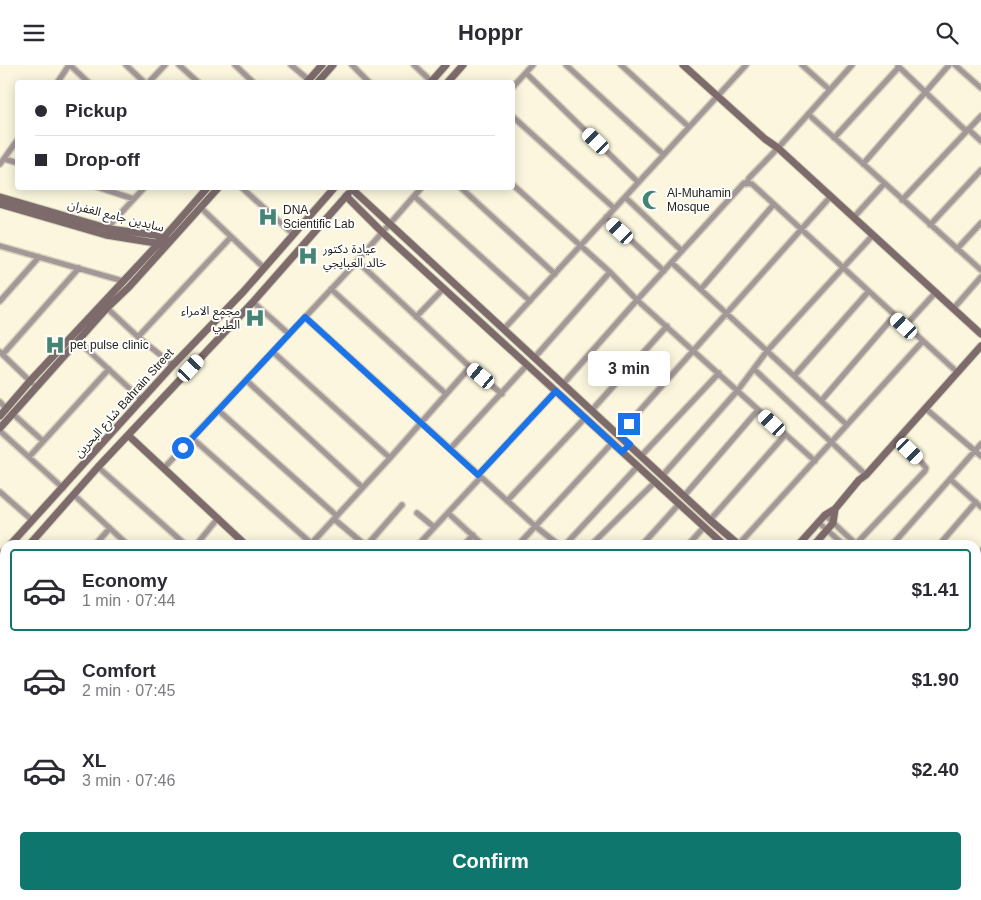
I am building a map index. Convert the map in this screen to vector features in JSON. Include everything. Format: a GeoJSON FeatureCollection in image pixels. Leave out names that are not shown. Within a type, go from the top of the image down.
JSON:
{"type":"FeatureCollection","features":[{"type":"Feature","properties":{"kind":"street"},"geometry":{"type":"LineString","coordinates":[[59,80],[70,65],[86,80]]}},
{"type":"Feature","properties":{"kind":"street"},"geometry":{"type":"LineString","coordinates":[[126,65],[144,80]]}},
{"type":"Feature","properties":{"kind":"street"},"geometry":{"type":"LineString","coordinates":[[150,80],[165,65]]}},
{"type":"Feature","properties":{"kind":"street"},"geometry":{"type":"LineString","coordinates":[[179,65],[196,80]]}},
{"type":"Feature","properties":{"kind":"street"},"geometry":{"type":"LineString","coordinates":[[235,65],[251,80]]}},
{"type":"Feature","properties":{"kind":"street"},"geometry":{"type":"LineString","coordinates":[[291,65],[306,80]]}},
{"type":"Feature","properties":{"kind":"street"},"geometry":{"type":"LineString","coordinates":[[308,80],[322,65]]}},
{"type":"Feature","properties":{"kind":"street"},"geometry":{"type":"LineString","coordinates":[[320,80],[333,65]]}},
{"type":"Feature","properties":{"kind":"street"},"geometry":{"type":"LineString","coordinates":[[352,65],[367,80]]}},
{"type":"Feature","properties":{"kind":"street"},"geometry":{"type":"LineString","coordinates":[[414,65],[428,80]]}},
{"type":"Feature","properties":{"kind":"street"},"geometry":{"type":"LineString","coordinates":[[432,80],[446,65]]}},
{"type":"Feature","properties":{"kind":"street"},"geometry":{"type":"LineString","coordinates":[[450,80],[463,65]]}},
{"type":"Feature","properties":{"kind":"street"},"geometry":{"type":"LineString","coordinates":[[515,85],[533,65]]}},
{"type":"Feature","properties":{"kind":"street"},"geometry":{"type":"LineString","coordinates":[[566,65],[663,154]]}},
{"type":"Feature","properties":{"kind":"street"},"geometry":{"type":"LineString","coordinates":[[621,65],[688,127]]}},
{"type":"Feature","properties":{"kind":"street"},"geometry":{"type":"LineString","coordinates":[[683,65],[765,139],[778,147],[981,334]]}},
{"type":"Feature","properties":{"kind":"street"},"geometry":{"type":"LineString","coordinates":[[504,329],[746,65]]}},
{"type":"Feature","properties":{"kind":"street"},"geometry":{"type":"LineString","coordinates":[[802,65],[830,90]]}},
{"type":"Feature","properties":{"kind":"street"},"geometry":{"type":"LineString","coordinates":[[564,384],[637,300],[852,65]]}},
{"type":"Feature","properties":{"kind":"street"},"geometry":{"type":"LineString","coordinates":[[863,164],[950,65]]}},
{"type":"Feature","properties":{"kind":"street"},"geometry":{"type":"LineString","coordinates":[[955,65],[981,88]]}},
{"type":"Feature","properties":{"kind":"street"},"geometry":{"type":"LineString","coordinates":[[834,138],[898,66],[925,93],[981,141]]}},
{"type":"Feature","properties":{"kind":"street"},"geometry":{"type":"LineString","coordinates":[[526,73],[638,182]]}},
{"type":"Feature","properties":{"kind":"street"},"geometry":{"type":"LineString","coordinates":[[808,114],[981,270]]}},
{"type":"Feature","properties":{"kind":"street"},"geometry":{"type":"LineString","coordinates":[[902,200],[981,116]]}},
{"type":"Feature","properties":{"kind":"street"},"geometry":{"type":"LineString","coordinates":[[515,119],[614,208]]}},
{"type":"Feature","properties":{"kind":"street"},"geometry":{"type":"LineString","coordinates":[[15,143],[2,161],[15,163]]}},
{"type":"Feature","properties":{"kind":"street"},"geometry":{"type":"LineString","coordinates":[[930,225],[981,170]]}},
{"type":"Feature","properties":{"kind":"street"},"geometry":{"type":"LineString","coordinates":[[746,183],[752,184],[904,326],[957,372]]}},
{"type":"Feature","properties":{"kind":"street"},"geometry":{"type":"LineString","coordinates":[[854,217],[884,184]]}},
{"type":"Feature","properties":{"kind":"street"},"geometry":{"type":"LineString","coordinates":[[515,187],[815,461]]}},
{"type":"Feature","properties":{"kind":"street"},"geometry":{"type":"LineString","coordinates":[[106,190],[134,199]]}},
{"type":"Feature","properties":{"kind":"street"},"geometry":{"type":"LineString","coordinates":[[107,228],[142,190]]}},
{"type":"Feature","properties":{"kind":"street"},"geometry":{"type":"LineString","coordinates":[[63,488],[0,430],[35,387],[107,308],[129,287],[204,190]]}},
{"type":"Feature","properties":{"kind":"street"},"geometry":{"type":"LineString","coordinates":[[0,416],[123,281],[216,190]]}},
{"type":"Feature","properties":{"kind":"street"},"geometry":{"type":"LineString","coordinates":[[244,190],[293,234]]}},
{"type":"Feature","properties":{"kind":"street","name":"شارع البحرين Bahrain Street"},"geometry":{"type":"LineString","coordinates":[[14,540],[63,488],[88,457],[244,291],[331,190]]}},
{"type":"Feature","properties":{"kind":"street","name":"شارع البحرين Bahrain Street"},"geometry":{"type":"LineString","coordinates":[[34,540],[98,467],[253,302],[352,190]]}},
{"type":"Feature","properties":{"kind":"street"},"geometry":{"type":"LineString","coordinates":[[354,190],[733,540]]}},
{"type":"Feature","properties":{"kind":"street"},"geometry":{"type":"LineString","coordinates":[[164,469],[332,289],[419,190]]}},
{"type":"Feature","properties":{"kind":"street"},"geometry":{"type":"LineString","coordinates":[[463,190],[555,274]]}},
{"type":"Feature","properties":{"kind":"street"},"geometry":{"type":"LineString","coordinates":[[346,196],[383,233],[718,540]]}},
{"type":"Feature","properties":{"kind":"street"},"geometry":{"type":"LineString","coordinates":[[414,196],[530,301]]}},
{"type":"Feature","properties":{"kind":"street"},"geometry":{"type":"LineString","coordinates":[[619,435],[831,196]]}},
{"type":"Feature","properties":{"kind":"street","name":"سايدين جامع الغفران"},"geometry":{"type":"LineString","coordinates":[[0,197],[164,243]]}},
{"type":"Feature","properties":{"kind":"street"},"geometry":{"type":"LineString","coordinates":[[624,197],[682,251]]}},
{"type":"Feature","properties":{"kind":"street","name":"سايدين جامع الغفران"},"geometry":{"type":"LineString","coordinates":[[0,204],[106,235],[164,243]]}},
{"type":"Feature","properties":{"kind":"street"},"geometry":{"type":"LineString","coordinates":[[701,289],[774,204]]}},
{"type":"Feature","properties":{"kind":"street"},"geometry":{"type":"LineString","coordinates":[[200,207],[263,267]]}},
{"type":"Feature","properties":{"kind":"street"},"geometry":{"type":"LineString","coordinates":[[606,217],[664,271]]}},
{"type":"Feature","properties":{"kind":"street"},"geometry":{"type":"LineString","coordinates":[[957,249],[981,223]]}},
{"type":"Feature","properties":{"kind":"street"},"geometry":{"type":"LineString","coordinates":[[663,475],[738,390],[767,351],[873,235]]}},
{"type":"Feature","properties":{"kind":"street"},"geometry":{"type":"LineString","coordinates":[[138,337],[231,237]]}},
{"type":"Feature","properties":{"kind":"street"},"geometry":{"type":"LineString","coordinates":[[0,246],[123,281]]}},
{"type":"Feature","properties":{"kind":"street"},"geometry":{"type":"LineString","coordinates":[[0,301],[39,257]]}},
{"type":"Feature","properties":{"kind":"street"},"geometry":{"type":"LineString","coordinates":[[357,261],[470,367],[502,394]]}},
{"type":"Feature","properties":{"kind":"street"},"geometry":{"type":"LineString","coordinates":[[672,263],[847,425]]}},
{"type":"Feature","properties":{"kind":"street"},"geometry":{"type":"LineString","coordinates":[[35,387],[1,353],[79,268]]}},
{"type":"Feature","properties":{"kind":"street"},"geometry":{"type":"LineString","coordinates":[[535,357],[610,272]]}},
{"type":"Feature","properties":{"kind":"street"},"geometry":{"type":"LineString","coordinates":[[953,309],[981,277]]}},
{"type":"Feature","properties":{"kind":"street"},"geometry":{"type":"LineString","coordinates":[[416,317],[444,288]]}},
{"type":"Feature","properties":{"kind":"street"},"geometry":{"type":"LineString","coordinates":[[332,289],[446,394]]}},
{"type":"Feature","properties":{"kind":"street"},"geometry":{"type":"LineString","coordinates":[[794,376],[868,292]]}},
{"type":"Feature","properties":{"kind":"street"},"geometry":{"type":"LineString","coordinates":[[904,326],[936,292]]}},
{"type":"Feature","properties":{"kind":"street"},"geometry":{"type":"LineString","coordinates":[[253,302],[289,334]]}},
{"type":"Feature","properties":{"kind":"street"},"geometry":{"type":"LineString","coordinates":[[107,308],[138,337],[173,365]]}},
{"type":"Feature","properties":{"kind":"street"},"geometry":{"type":"LineString","coordinates":[[821,401],[894,316]]}},
{"type":"Feature","properties":{"kind":"street"},"geometry":{"type":"LineString","coordinates":[[305,317],[534,526],[552,540]]}},
{"type":"Feature","properties":{"kind":"street"},"geometry":{"type":"LineString","coordinates":[[218,319],[228,328]]}},
{"type":"Feature","properties":{"kind":"street"},"geometry":{"type":"LineString","coordinates":[[592,410],[667,327]]}},
{"type":"Feature","properties":{"kind":"street"},"geometry":{"type":"LineString","coordinates":[[78,341],[142,400]]}},
{"type":"Feature","properties":{"kind":"street"},"geometry":{"type":"LineString","coordinates":[[744,540],[922,342]]}},
{"type":"Feature","properties":{"kind":"street"},"geometry":{"type":"LineString","coordinates":[[803,540],[825,515],[835,509],[981,346]]}},
{"type":"Feature","properties":{"kind":"street"},"geometry":{"type":"LineString","coordinates":[[272,352],[390,458]]}},
{"type":"Feature","properties":{"kind":"street"},"geometry":{"type":"LineString","coordinates":[[50,359],[56,365]]}},
{"type":"Feature","properties":{"kind":"street"},"geometry":{"type":"LineString","coordinates":[[450,449],[528,365]]}},
{"type":"Feature","properties":{"kind":"street"},"geometry":{"type":"LineString","coordinates":[[315,540],[470,367]]}},
{"type":"Feature","properties":{"kind":"street"},"geometry":{"type":"LineString","coordinates":[[29,457],[109,369]]}},
{"type":"Feature","properties":{"kind":"street"},"geometry":{"type":"LineString","coordinates":[[754,369],[866,475]]}},
{"type":"Feature","properties":{"kind":"street"},"geometry":{"type":"LineString","coordinates":[[642,455],[719,373]]}},
{"type":"Feature","properties":{"kind":"street"},"geometry":{"type":"LineString","coordinates":[[246,380],[362,487]]}},
{"type":"Feature","properties":{"kind":"street"},"geometry":{"type":"LineString","coordinates":[[422,540],[556,391]]}},
{"type":"Feature","properties":{"kind":"street"},"geometry":{"type":"LineString","coordinates":[[0,402],[7,409]]}},
{"type":"Feature","properties":{"kind":"street"},"geometry":{"type":"LineString","coordinates":[[925,408],[981,456]]}},
{"type":"Feature","properties":{"kind":"street"},"geometry":{"type":"LineString","coordinates":[[218,410],[361,540]]}},
{"type":"Feature","properties":{"kind":"street"},"geometry":{"type":"LineString","coordinates":[[684,496],[758,410]]}},
{"type":"Feature","properties":{"kind":"street"},"geometry":{"type":"LineString","coordinates":[[13,414],[44,441]]}},
{"type":"Feature","properties":{"kind":"street"},"geometry":{"type":"LineString","coordinates":[[507,501],[585,417]]}},
{"type":"Feature","properties":{"kind":"street"},"geometry":{"type":"LineString","coordinates":[[128,435],[241,540]]}},
{"type":"Feature","properties":{"kind":"street"},"geometry":{"type":"LineString","coordinates":[[710,520],[785,435]]}},
{"type":"Feature","properties":{"kind":"street"},"geometry":{"type":"LineString","coordinates":[[192,438],[307,540]]}},
{"type":"Feature","properties":{"kind":"street"},"geometry":{"type":"LineString","coordinates":[[861,540],[925,471],[926,467],[898,439]]}},
{"type":"Feature","properties":{"kind":"street"},"geometry":{"type":"LineString","coordinates":[[522,540],[612,443]]}},
{"type":"Feature","properties":{"kind":"street"},"geometry":{"type":"LineString","coordinates":[[622,452],[630,444]]}},
{"type":"Feature","properties":{"kind":"street"},"geometry":{"type":"LineString","coordinates":[[896,540],[981,445]]}},
{"type":"Feature","properties":{"kind":"street"},"geometry":{"type":"LineString","coordinates":[[570,540],[638,466]]}},
{"type":"Feature","properties":{"kind":"street"},"geometry":{"type":"LineString","coordinates":[[98,467],[180,540]]}},
{"type":"Feature","properties":{"kind":"street"},"geometry":{"type":"LineString","coordinates":[[950,479],[981,507]]}},
{"type":"Feature","properties":{"kind":"street"},"geometry":{"type":"LineString","coordinates":[[596,540],[655,482]]}},
{"type":"Feature","properties":{"kind":"street"},"geometry":{"type":"LineString","coordinates":[[0,492],[32,520]]}},
{"type":"Feature","properties":{"kind":"street"},"geometry":{"type":"LineString","coordinates":[[74,495],[123,540]]}},
{"type":"Feature","properties":{"kind":"street"},"geometry":{"type":"LineString","coordinates":[[944,540],[976,502]]}},
{"type":"Feature","properties":{"kind":"street"},"geometry":{"type":"LineString","coordinates":[[647,540],[679,504]]}},
{"type":"Feature","properties":{"kind":"street"},"geometry":{"type":"LineString","coordinates":[[370,540],[402,505]]}},
{"type":"Feature","properties":{"kind":"street"},"geometry":{"type":"LineString","coordinates":[[819,540],[834,523],[835,509]]}},
{"type":"Feature","properties":{"kind":"street"},"geometry":{"type":"LineString","coordinates":[[417,513],[434,527]]}},
{"type":"Feature","properties":{"kind":"street"},"geometry":{"type":"LineString","coordinates":[[448,513],[477,540]]}},
{"type":"Feature","properties":{"kind":"street"},"geometry":{"type":"LineString","coordinates":[[825,515],[853,540]]}},
{"type":"Feature","properties":{"kind":"street"},"geometry":{"type":"LineString","coordinates":[[200,540],[218,518]]}},
{"type":"Feature","properties":{"kind":"street"},"geometry":{"type":"LineString","coordinates":[[818,523],[838,540]]}},
{"type":"Feature","properties":{"kind":"street"},"geometry":{"type":"LineString","coordinates":[[692,540],[704,527]]}},
{"type":"Feature","properties":{"kind":"street"},"geometry":{"type":"LineString","coordinates":[[99,540],[110,528]]}},
{"type":"Feature","properties":{"kind":"street"},"geometry":{"type":"LineString","coordinates":[[468,540],[472,535]]}},
{"type":"Feature","properties":{"kind":"place","name":"Al-Muhamin Mosque"},"geometry":{"type":"Point","coordinates":[652,200]}},
{"type":"Feature","properties":{"kind":"place","name":"DNA Scientific Lab"},"geometry":{"type":"Point","coordinates":[268,217]}},
{"type":"Feature","properties":{"kind":"place","name":"عيادة دكتور خالد العبايجي"},"geometry":{"type":"Point","coordinates":[308,256]}},
{"type":"Feature","properties":{"kind":"place","name":"مجمع الامراء الطبي"},"geometry":{"type":"Point","coordinates":[255,318]}},
{"type":"Feature","properties":{"kind":"place","name":"pet pulse clinic"},"geometry":{"type":"Point","coordinates":[55,345]}},
{"type":"Feature","properties":{"kind":"route"},"geometry":{"type":"LineString","coordinates":[[183,448],[305,317],[478,475],[556,391],[622,452],[630,444],[619,435],[629,424]]}}]}
